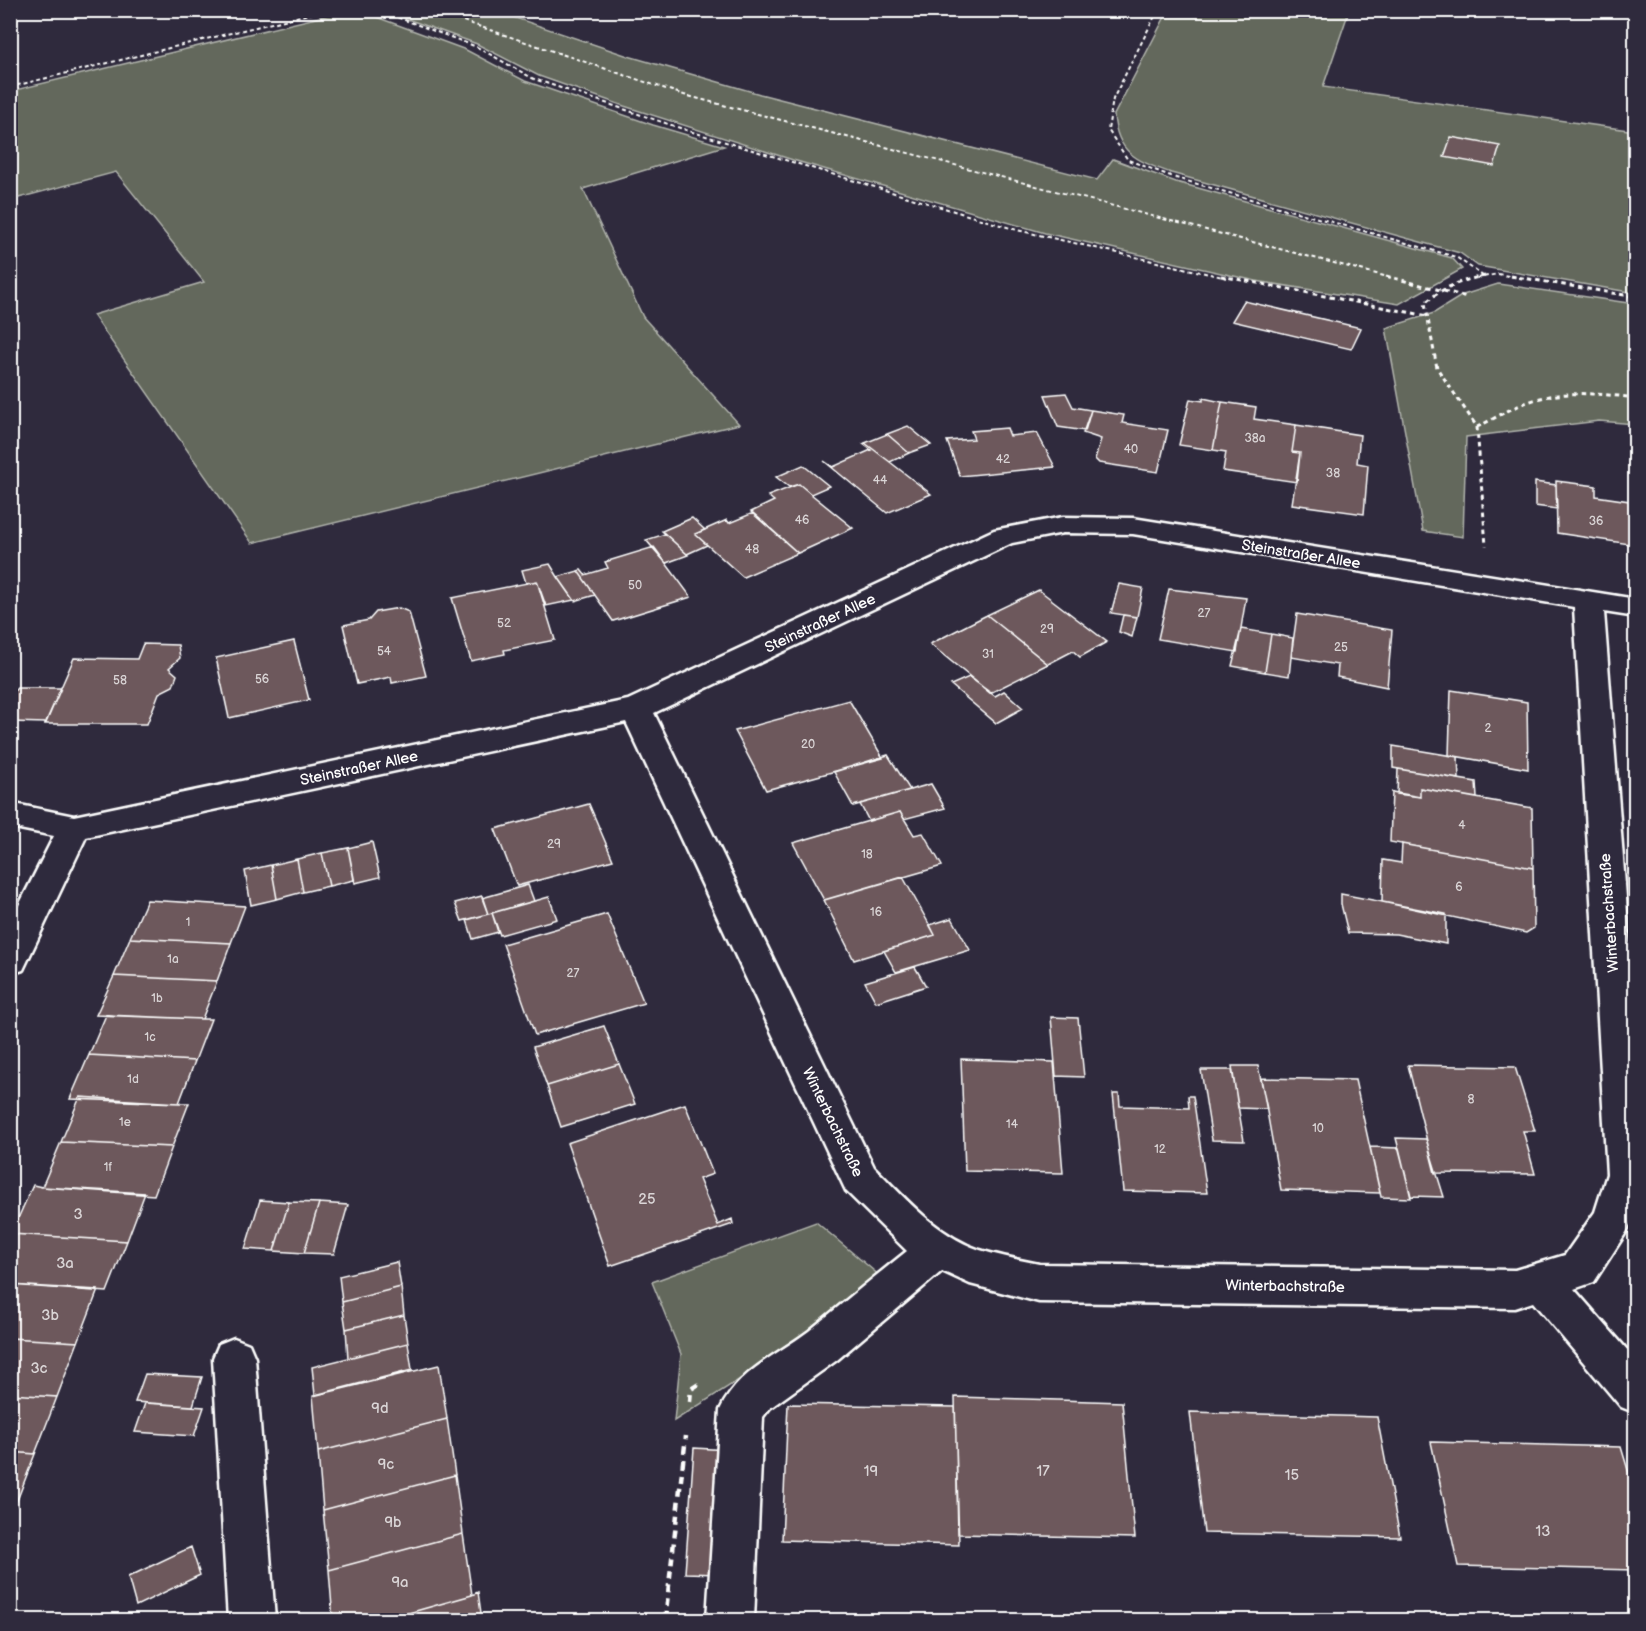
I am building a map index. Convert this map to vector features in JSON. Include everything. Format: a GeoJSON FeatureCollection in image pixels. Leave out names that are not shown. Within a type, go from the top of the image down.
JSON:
{"type":"FeatureCollection","features":[{"type":"Feature","properties":{"kind":"street","name":"Steinstraßer Allee"},"geometry":{"type":"LineString","coordinates":[[10,815],[74,828],[636,709],[1004,536],[1063,525],[1133,526],[1635,608]]}},
{"type":"Feature","properties":{"kind":"street","name":"Winterbachstraße"},"geometry":{"type":"LineString","coordinates":[[636,709],[860,1179],[914,1234],[970,1266],[1039,1283],[1515,1289],[1579,1269],[1613,1219],[1627,1174],[1588,600]]}},
{"type":"Feature","properties":{"kind":"street"},"geometry":{"type":"LineString","coordinates":[[10,960],[74,828]]}},
{"type":"Feature","properties":{"kind":"street"},"geometry":{"type":"LineString","coordinates":[[730,1620],[742,1410],[755,1394],[822,1346],[939,1249]]}},
{"type":"Feature","properties":{"kind":"street"},"geometry":{"type":"LineString","coordinates":[[1541,1281],[1635,1393]]}},
{"type":"Feature","properties":{"kind":"street"},"geometry":{"type":"LineString","coordinates":[[234,1358],[252,1620]]}},
{"type":"Feature","properties":{"kind":"path"},"geometry":{"type":"LineString","coordinates":[[10,87],[325,10]]}},
{"type":"Feature","properties":{"kind":"path"},"geometry":{"type":"LineString","coordinates":[[378,10],[477,48],[534,79],[686,130],[1017,230],[1255,284],[1428,316]]}},
{"type":"Feature","properties":{"kind":"path"},"geometry":{"type":"LineString","coordinates":[[430,10],[684,95],[1467,297]]}},
{"type":"Feature","properties":{"kind":"path"},"geometry":{"type":"LineString","coordinates":[[1158,10],[1113,99],[1108,129],[1128,160],[1176,178],[1456,256],[1483,276]]}},
{"type":"Feature","properties":{"kind":"path"},"geometry":{"type":"LineString","coordinates":[[1488,584],[1477,427],[1437,368],[1425,303],[1440,291],[1464,280],[1498,273],[1635,297]]}},
{"type":"Feature","properties":{"kind":"path"},"geometry":{"type":"LineString","coordinates":[[1477,427],[1530,401],[1561,396],[1594,395],[1635,398]]}},
{"type":"Feature","properties":{"kind":"green space"},"geometry":{"type":"Polygon","coordinates":[[[345,11],[360,11],[466,50],[525,81],[653,125],[724,146],[583,189],[643,317],[739,424],[252,543],[93,315],[204,282],[116,172],[11,200],[11,91],[345,11]]]}},
{"type":"Feature","properties":{"kind":"green space"},"geometry":{"type":"Polygon","coordinates":[[[385,11],[495,11],[628,56],[760,94],[1097,180],[1113,159],[1176,182],[1452,258],[1462,269],[1399,304],[1256,281],[1045,233],[793,160],[624,106],[539,76],[477,44],[385,11]]]}},
{"type":"Feature","properties":{"kind":"green space"},"geometry":{"type":"Polygon","coordinates":[[[1168,11],[1349,11],[1323,87],[1635,131],[1635,293],[1478,266],[1460,253],[1171,173],[1140,160],[1125,148],[1116,128],[1114,115],[1168,11]]]}},
{"type":"Feature","properties":{"kind":"green space"},"geometry":{"type":"Polygon","coordinates":[[[1498,284],[1635,304],[1635,424],[1599,421],[1466,437],[1463,537],[1423,531],[1386,328],[1434,313],[1463,295],[1498,284]]]}},
{"type":"Feature","properties":{"kind":"green space"},"geometry":{"type":"Polygon","coordinates":[[[816,1222],[880,1276],[850,1309],[674,1421],[681,1354],[652,1282],[816,1222]]]}},
{"type":"Feature","properties":{"kind":"building"},"geometry":{"type":"Polygon","coordinates":[[[1451,137],[1500,146],[1494,166],[1444,157],[1451,137]]]}},
{"type":"Feature","properties":{"kind":"building"},"geometry":{"type":"Polygon","coordinates":[[[1244,301],[1361,328],[1351,349],[1232,321],[1244,301]]]}},
{"type":"Feature","properties":{"kind":"building"},"geometry":{"type":"Polygon","coordinates":[[[1066,393],[1073,407],[1091,410],[1085,431],[1058,427],[1045,395],[1066,393]]]}},
{"type":"Feature","properties":{"kind":"building"},"geometry":{"type":"Polygon","coordinates":[[[1203,398],[1222,402],[1213,450],[1179,445],[1190,399],[1203,401],[1203,398]]]}},
{"type":"Feature","properties":{"kind":"building"},"geometry":{"type":"Polygon","coordinates":[[[1222,402],[1256,407],[1254,419],[1296,425],[1292,452],[1300,453],[1297,482],[1223,471],[1226,452],[1213,450],[1222,402]]]}},
{"type":"Feature","properties":{"kind":"building"},"geometry":{"type":"Polygon","coordinates":[[[1091,410],[1124,415],[1122,423],[1168,430],[1158,472],[1099,463],[1095,459],[1101,439],[1083,433],[1091,410]]]}},
{"type":"Feature","properties":{"kind":"building"},"geometry":{"type":"Polygon","coordinates":[[[1296,425],[1360,435],[1357,463],[1368,465],[1364,514],[1292,504],[1300,453],[1292,452],[1296,425]]]}},
{"type":"Feature","properties":{"kind":"building"},"geometry":{"type":"Polygon","coordinates":[[[908,426],[931,445],[909,453],[887,434],[908,426]]]}},
{"type":"Feature","properties":{"kind":"building"},"geometry":{"type":"Polygon","coordinates":[[[1007,428],[1010,436],[1037,433],[1055,467],[960,476],[947,441],[974,439],[971,431],[1007,428]]]}},
{"type":"Feature","properties":{"kind":"building"},"geometry":{"type":"Polygon","coordinates":[[[887,434],[909,453],[890,462],[865,443],[887,434]]]}},
{"type":"Feature","properties":{"kind":"building"},"geometry":{"type":"Polygon","coordinates":[[[865,443],[931,494],[887,513],[824,461],[833,467],[871,450],[863,444],[865,443]]]}},
{"type":"Feature","properties":{"kind":"building"},"geometry":{"type":"Polygon","coordinates":[[[803,465],[829,486],[811,494],[799,484],[789,487],[776,477],[803,465]]]}},
{"type":"Feature","properties":{"kind":"building"},"geometry":{"type":"Polygon","coordinates":[[[1556,481],[1596,486],[1596,496],[1636,502],[1636,545],[1557,533],[1556,481]]]}},
{"type":"Feature","properties":{"kind":"building"},"geometry":{"type":"Polygon","coordinates":[[[1535,482],[1556,485],[1557,509],[1535,506],[1535,482]]]}},
{"type":"Feature","properties":{"kind":"building"},"geometry":{"type":"Polygon","coordinates":[[[799,484],[853,528],[798,553],[751,512],[774,501],[768,496],[799,484]]]}},
{"type":"Feature","properties":{"kind":"building"},"geometry":{"type":"Polygon","coordinates":[[[753,513],[798,553],[743,577],[695,534],[727,520],[729,523],[753,513]]]}},
{"type":"Feature","properties":{"kind":"building"},"geometry":{"type":"Polygon","coordinates":[[[692,518],[705,530],[695,534],[707,545],[687,554],[662,531],[692,518]]]}},
{"type":"Feature","properties":{"kind":"building"},"geometry":{"type":"Polygon","coordinates":[[[665,534],[688,555],[666,563],[646,540],[665,534]]]}},
{"type":"Feature","properties":{"kind":"building"},"geometry":{"type":"Polygon","coordinates":[[[654,547],[691,597],[613,621],[578,571],[581,570],[585,575],[608,568],[605,562],[654,547]]]}},
{"type":"Feature","properties":{"kind":"building"},"geometry":{"type":"Polygon","coordinates":[[[550,564],[574,600],[546,606],[537,581],[526,583],[522,570],[550,564]]]}},
{"type":"Feature","properties":{"kind":"building"},"geometry":{"type":"Polygon","coordinates":[[[578,571],[595,595],[575,601],[558,577],[578,571]]]}},
{"type":"Feature","properties":{"kind":"building"},"geometry":{"type":"Polygon","coordinates":[[[537,581],[555,640],[504,650],[505,654],[471,661],[452,598],[537,581]]]}},
{"type":"Feature","properties":{"kind":"building"},"geometry":{"type":"Polygon","coordinates":[[[1119,584],[1143,588],[1137,617],[1111,613],[1119,584]]]}},
{"type":"Feature","properties":{"kind":"building"},"geometry":{"type":"Polygon","coordinates":[[[1169,589],[1246,598],[1237,652],[1158,639],[1169,589]]]}},
{"type":"Feature","properties":{"kind":"building"},"geometry":{"type":"Polygon","coordinates":[[[1039,590],[1107,642],[1080,657],[1073,651],[1048,664],[987,615],[1039,590]]]}},
{"type":"Feature","properties":{"kind":"building"},"geometry":{"type":"Polygon","coordinates":[[[399,608],[409,612],[426,676],[392,683],[391,677],[357,684],[343,625],[369,620],[376,612],[399,608]]]}},
{"type":"Feature","properties":{"kind":"building"},"geometry":{"type":"Polygon","coordinates":[[[1297,614],[1392,630],[1387,687],[1337,677],[1338,665],[1291,657],[1297,614]]]}},
{"type":"Feature","properties":{"kind":"building"},"geometry":{"type":"Polygon","coordinates":[[[987,615],[1048,664],[990,693],[930,644],[987,615]]]}},
{"type":"Feature","properties":{"kind":"building"},"geometry":{"type":"Polygon","coordinates":[[[1123,615],[1137,617],[1132,637],[1119,632],[1123,615]]]}},
{"type":"Feature","properties":{"kind":"building"},"geometry":{"type":"Polygon","coordinates":[[[1241,629],[1271,634],[1265,672],[1232,666],[1241,629]]]}},
{"type":"Feature","properties":{"kind":"building"},"geometry":{"type":"Polygon","coordinates":[[[1271,634],[1293,638],[1289,676],[1265,672],[1271,634]]]}},
{"type":"Feature","properties":{"kind":"building"},"geometry":{"type":"Polygon","coordinates":[[[294,641],[309,700],[229,718],[216,658],[294,641]]]}},
{"type":"Feature","properties":{"kind":"building"},"geometry":{"type":"Polygon","coordinates":[[[143,644],[178,645],[180,658],[169,668],[177,675],[173,686],[159,693],[147,724],[45,724],[74,658],[137,659],[143,644]]]}},
{"type":"Feature","properties":{"kind":"building"},"geometry":{"type":"Polygon","coordinates":[[[969,677],[995,696],[1004,691],[1023,708],[996,723],[951,685],[969,677]]]}},
{"type":"Feature","properties":{"kind":"building"},"geometry":{"type":"Polygon","coordinates":[[[17,688],[61,688],[46,723],[10,722],[10,696],[17,688]]]}},
{"type":"Feature","properties":{"kind":"building"},"geometry":{"type":"Polygon","coordinates":[[[1451,690],[1527,702],[1528,769],[1449,755],[1451,690]]]}},
{"type":"Feature","properties":{"kind":"building"},"geometry":{"type":"Polygon","coordinates":[[[849,700],[883,758],[766,790],[735,731],[849,700]]]}},
{"type":"Feature","properties":{"kind":"building"},"geometry":{"type":"Polygon","coordinates":[[[1393,746],[1458,757],[1459,779],[1393,768],[1393,746]]]}},
{"type":"Feature","properties":{"kind":"building"},"geometry":{"type":"Polygon","coordinates":[[[888,755],[910,790],[853,806],[834,772],[888,755]]]}},
{"type":"Feature","properties":{"kind":"building"},"geometry":{"type":"Polygon","coordinates":[[[1398,769],[1476,782],[1477,798],[1420,788],[1420,797],[1397,794],[1398,769]]]}},
{"type":"Feature","properties":{"kind":"building"},"geometry":{"type":"Polygon","coordinates":[[[931,784],[945,808],[904,819],[900,812],[869,821],[860,804],[931,784]]]}},
{"type":"Feature","properties":{"kind":"building"},"geometry":{"type":"Polygon","coordinates":[[[1420,788],[1532,808],[1533,868],[1390,842],[1392,792],[1420,797],[1420,788]]]}},
{"type":"Feature","properties":{"kind":"building"},"geometry":{"type":"Polygon","coordinates":[[[589,804],[613,860],[517,886],[495,829],[589,804]]]}},
{"type":"Feature","properties":{"kind":"building"},"geometry":{"type":"Polygon","coordinates":[[[900,812],[914,835],[923,833],[942,866],[824,900],[793,843],[900,812]]]}},
{"type":"Feature","properties":{"kind":"building"},"geometry":{"type":"Polygon","coordinates":[[[372,842],[380,877],[355,883],[348,848],[372,842]]]}},
{"type":"Feature","properties":{"kind":"building"},"geometry":{"type":"Polygon","coordinates":[[[1402,844],[1533,868],[1534,928],[1526,933],[1382,902],[1383,860],[1401,863],[1402,844]]]}},
{"type":"Feature","properties":{"kind":"building"},"geometry":{"type":"Polygon","coordinates":[[[348,848],[354,880],[329,886],[322,853],[348,848]]]}},
{"type":"Feature","properties":{"kind":"building"},"geometry":{"type":"Polygon","coordinates":[[[322,853],[329,886],[303,892],[297,859],[322,853]]]}},
{"type":"Feature","properties":{"kind":"building"},"geometry":{"type":"Polygon","coordinates":[[[297,859],[303,892],[277,899],[271,865],[297,859]]]}},
{"type":"Feature","properties":{"kind":"building"},"geometry":{"type":"Polygon","coordinates":[[[271,865],[277,899],[251,905],[245,871],[271,865]]]}},
{"type":"Feature","properties":{"kind":"building"},"geometry":{"type":"Polygon","coordinates":[[[903,877],[935,935],[854,960],[824,900],[903,877]]]}},
{"type":"Feature","properties":{"kind":"building"},"geometry":{"type":"Polygon","coordinates":[[[528,885],[534,901],[488,914],[482,898],[528,885]]]}},
{"type":"Feature","properties":{"kind":"building"},"geometry":{"type":"Polygon","coordinates":[[[1341,894],[1446,914],[1446,944],[1396,934],[1348,933],[1341,894]]]}},
{"type":"Feature","properties":{"kind":"building"},"geometry":{"type":"Polygon","coordinates":[[[482,896],[488,914],[462,921],[455,903],[482,896]]]}},
{"type":"Feature","properties":{"kind":"building"},"geometry":{"type":"Polygon","coordinates":[[[549,897],[557,919],[500,935],[492,913],[549,897]]]}},
{"type":"Feature","properties":{"kind":"building"},"geometry":{"type":"Polygon","coordinates":[[[147,900],[245,906],[231,943],[130,938],[147,900]]]}},
{"type":"Feature","properties":{"kind":"building"},"geometry":{"type":"Polygon","coordinates":[[[492,913],[498,932],[473,939],[467,920],[492,913]]]}},
{"type":"Feature","properties":{"kind":"building"},"geometry":{"type":"Polygon","coordinates":[[[607,914],[644,1003],[535,1035],[503,944],[607,914]]]}},
{"type":"Feature","properties":{"kind":"building"},"geometry":{"type":"Polygon","coordinates":[[[952,918],[970,950],[896,972],[884,951],[935,935],[930,925],[952,918]]]}},
{"type":"Feature","properties":{"kind":"building"},"geometry":{"type":"Polygon","coordinates":[[[130,938],[231,943],[217,981],[114,976],[130,938]]]}},
{"type":"Feature","properties":{"kind":"building"},"geometry":{"type":"Polygon","coordinates":[[[915,967],[926,986],[876,1002],[865,982],[915,967]]]}},
{"type":"Feature","properties":{"kind":"building"},"geometry":{"type":"Polygon","coordinates":[[[114,976],[217,981],[202,1019],[96,1015],[114,976]]]}},
{"type":"Feature","properties":{"kind":"building"},"geometry":{"type":"Polygon","coordinates":[[[106,1015],[211,1019],[195,1061],[89,1055],[106,1015]]]}},
{"type":"Feature","properties":{"kind":"building"},"geometry":{"type":"Polygon","coordinates":[[[1051,1017],[1078,1018],[1084,1077],[1056,1076],[1051,1017]]]}},
{"type":"Feature","properties":{"kind":"building"},"geometry":{"type":"Polygon","coordinates":[[[604,1026],[619,1064],[547,1086],[533,1047],[604,1026]]]}},
{"type":"Feature","properties":{"kind":"building"},"geometry":{"type":"Polygon","coordinates":[[[89,1055],[195,1061],[179,1103],[70,1099],[89,1055]]]}},
{"type":"Feature","properties":{"kind":"building"},"geometry":{"type":"Polygon","coordinates":[[[961,1059],[1054,1062],[1063,1173],[965,1171],[961,1059]]]}},
{"type":"Feature","properties":{"kind":"building"},"geometry":{"type":"Polygon","coordinates":[[[619,1064],[635,1104],[561,1127],[547,1086],[619,1064]]]}},
{"type":"Feature","properties":{"kind":"building"},"geometry":{"type":"Polygon","coordinates":[[[1408,1065],[1515,1067],[1535,1131],[1523,1131],[1535,1174],[1435,1173],[1408,1065]]]}},
{"type":"Feature","properties":{"kind":"building"},"geometry":{"type":"Polygon","coordinates":[[[1232,1066],[1258,1066],[1267,1109],[1238,1108],[1232,1066]]]}},
{"type":"Feature","properties":{"kind":"building"},"geometry":{"type":"Polygon","coordinates":[[[1201,1070],[1232,1070],[1244,1141],[1212,1140],[1201,1070]]]}},
{"type":"Feature","properties":{"kind":"building"},"geometry":{"type":"Polygon","coordinates":[[[1261,1078],[1355,1080],[1380,1193],[1281,1190],[1261,1078]]]}},
{"type":"Feature","properties":{"kind":"building"},"geometry":{"type":"Polygon","coordinates":[[[1113,1094],[1119,1094],[1120,1106],[1189,1108],[1188,1096],[1193,1096],[1207,1193],[1123,1191],[1113,1094]]]}},
{"type":"Feature","properties":{"kind":"building"},"geometry":{"type":"Polygon","coordinates":[[[80,1097],[189,1103],[172,1147],[61,1142],[80,1097]]]}},
{"type":"Feature","properties":{"kind":"building"},"geometry":{"type":"Polygon","coordinates":[[[685,1104],[713,1174],[699,1179],[718,1225],[732,1219],[733,1224],[610,1266],[567,1143],[685,1104]]]}},
{"type":"Feature","properties":{"kind":"building"},"geometry":{"type":"Polygon","coordinates":[[[1396,1138],[1426,1139],[1444,1197],[1411,1196],[1396,1138]]]}},
{"type":"Feature","properties":{"kind":"building"},"geometry":{"type":"Polygon","coordinates":[[[61,1142],[172,1147],[154,1195],[42,1187],[61,1142]]]}},
{"type":"Feature","properties":{"kind":"building"},"geometry":{"type":"Polygon","coordinates":[[[1370,1147],[1399,1148],[1411,1198],[1381,1197],[1370,1147]]]}},
{"type":"Feature","properties":{"kind":"building"},"geometry":{"type":"Polygon","coordinates":[[[33,1185],[145,1193],[127,1241],[11,1234],[33,1185]]]}},
{"type":"Feature","properties":{"kind":"building"},"geometry":{"type":"Polygon","coordinates":[[[260,1200],[289,1202],[274,1251],[245,1249],[260,1200]]]}},
{"type":"Feature","properties":{"kind":"building"},"geometry":{"type":"Polygon","coordinates":[[[289,1202],[319,1203],[304,1253],[274,1251],[289,1202]]]}},
{"type":"Feature","properties":{"kind":"building"},"geometry":{"type":"Polygon","coordinates":[[[319,1203],[348,1205],[334,1254],[304,1253],[319,1203]]]}},
{"type":"Feature","properties":{"kind":"building"},"geometry":{"type":"Polygon","coordinates":[[[11,1234],[127,1241],[107,1292],[10,1285],[11,1234]]]}},
{"type":"Feature","properties":{"kind":"building"},"geometry":{"type":"Polygon","coordinates":[[[397,1262],[401,1287],[342,1302],[339,1276],[397,1262]]]}},
{"type":"Feature","properties":{"kind":"building"},"geometry":{"type":"Polygon","coordinates":[[[10,1285],[98,1290],[78,1342],[10,1338],[10,1285]]]}},
{"type":"Feature","properties":{"kind":"building"},"geometry":{"type":"Polygon","coordinates":[[[401,1287],[404,1315],[346,1329],[342,1302],[401,1287]]]}},
{"type":"Feature","properties":{"kind":"building"},"geometry":{"type":"Polygon","coordinates":[[[404,1315],[408,1343],[348,1358],[346,1329],[404,1315]]]}},
{"type":"Feature","properties":{"kind":"building"},"geometry":{"type":"Polygon","coordinates":[[[10,1338],[78,1342],[57,1397],[10,1394],[10,1338]]]}},
{"type":"Feature","properties":{"kind":"building"},"geometry":{"type":"Polygon","coordinates":[[[408,1343],[412,1370],[315,1395],[312,1367],[408,1343]]]}},
{"type":"Feature","properties":{"kind":"building"},"geometry":{"type":"Polygon","coordinates":[[[439,1365],[447,1419],[318,1452],[313,1396],[439,1365]]]}},
{"type":"Feature","properties":{"kind":"building"},"geometry":{"type":"Polygon","coordinates":[[[145,1374],[202,1377],[193,1406],[135,1402],[145,1374]]]}},
{"type":"Feature","properties":{"kind":"building"},"geometry":{"type":"Polygon","coordinates":[[[10,1394],[57,1397],[35,1454],[10,1452],[10,1394]]]}},
{"type":"Feature","properties":{"kind":"building"},"geometry":{"type":"Polygon","coordinates":[[[955,1397],[1122,1402],[1135,1538],[958,1534],[955,1397]]]}},
{"type":"Feature","properties":{"kind":"building"},"geometry":{"type":"Polygon","coordinates":[[[145,1403],[204,1407],[194,1436],[135,1432],[145,1403]]]}},
{"type":"Feature","properties":{"kind":"building"},"geometry":{"type":"Polygon","coordinates":[[[788,1404],[955,1407],[959,1545],[782,1540],[788,1404]]]}},
{"type":"Feature","properties":{"kind":"building"},"geometry":{"type":"Polygon","coordinates":[[[1190,1412],[1377,1417],[1400,1537],[1204,1533],[1190,1412]]]}},
{"type":"Feature","properties":{"kind":"building"},"geometry":{"type":"Polygon","coordinates":[[[447,1419],[455,1475],[323,1510],[318,1452],[447,1419]]]}},
{"type":"Feature","properties":{"kind":"building"},"geometry":{"type":"Polygon","coordinates":[[[1431,1442],[1621,1447],[1636,1496],[1636,1570],[1458,1566],[1431,1442]]]}},
{"type":"Feature","properties":{"kind":"building"},"geometry":{"type":"Polygon","coordinates":[[[694,1448],[728,1450],[719,1574],[685,1573],[694,1448]]]}},
{"type":"Feature","properties":{"kind":"building"},"geometry":{"type":"Polygon","coordinates":[[[10,1452],[35,1454],[11,1516],[10,1516],[10,1452]]]}},
{"type":"Feature","properties":{"kind":"building"},"geometry":{"type":"Polygon","coordinates":[[[455,1475],[463,1534],[329,1570],[323,1510],[455,1475]]]}},
{"type":"Feature","properties":{"kind":"building"},"geometry":{"type":"Polygon","coordinates":[[[463,1534],[472,1595],[384,1620],[333,1620],[329,1570],[463,1534]]]}},
{"type":"Feature","properties":{"kind":"building"},"geometry":{"type":"Polygon","coordinates":[[[191,1547],[200,1575],[136,1606],[128,1577],[191,1547]]]}},
{"type":"Feature","properties":{"kind":"building"},"geometry":{"type":"Polygon","coordinates":[[[478,1592],[482,1620],[384,1620],[472,1595],[478,1592]]]}}]}
